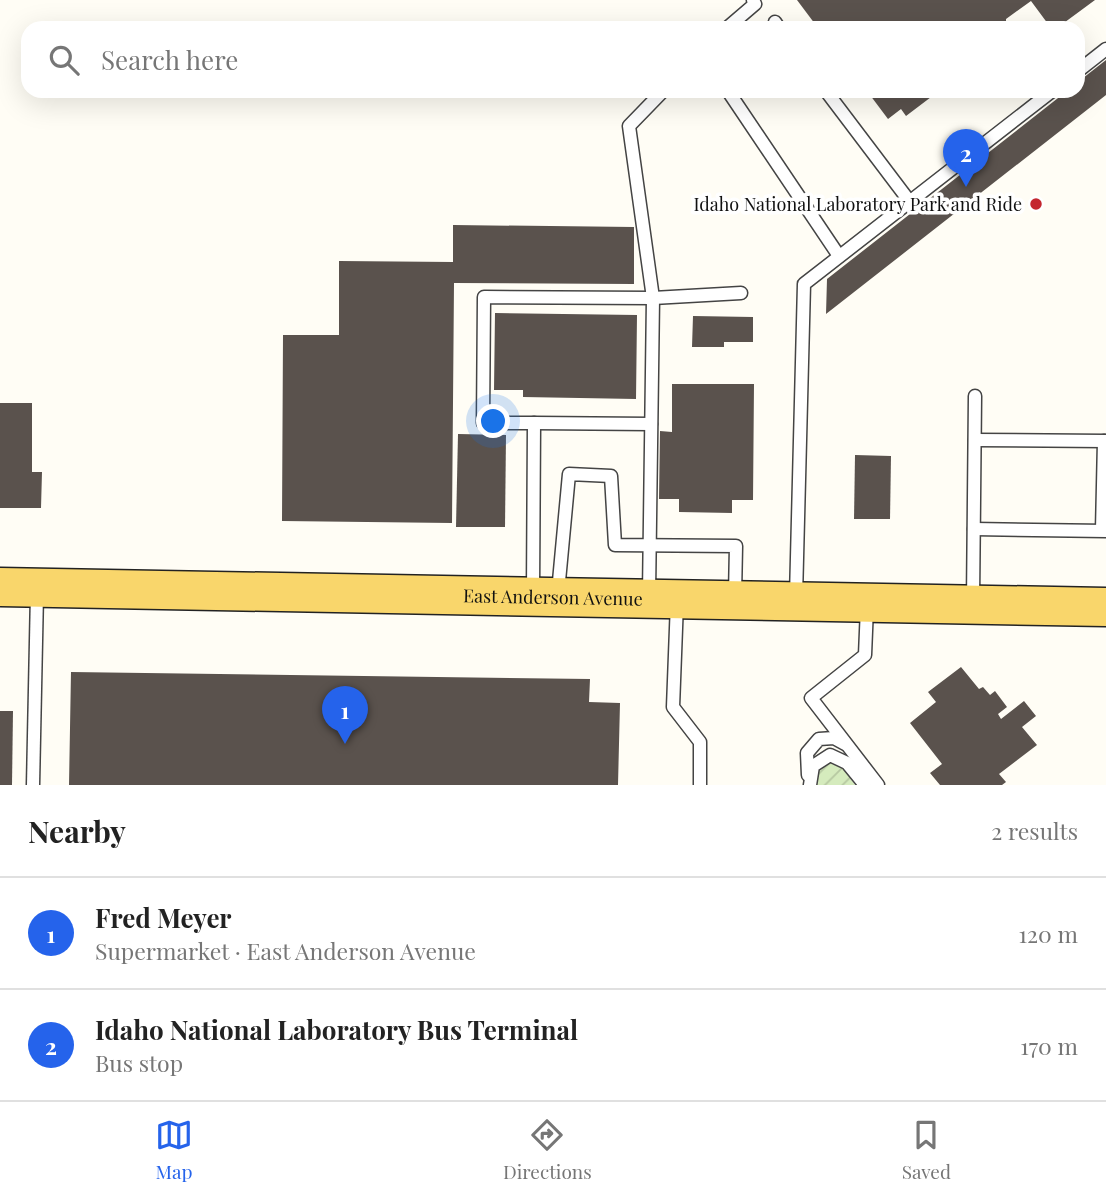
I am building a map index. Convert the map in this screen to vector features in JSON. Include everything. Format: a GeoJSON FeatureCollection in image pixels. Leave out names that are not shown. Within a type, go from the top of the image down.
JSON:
{"type":"FeatureCollection","features":[{"type":"Feature","properties":{"kind":"main road","name":"East Anderson Avenue"},"geometry":{"type":"LineString","coordinates":[[0,587],[1106,607]]}},
{"type":"Feature","properties":{"kind":"lane"},"geometry":{"type":"LineString","coordinates":[[735,21],[755,4],[753,0]]}},
{"type":"Feature","properties":{"kind":"lane"},"geometry":{"type":"LineString","coordinates":[[1085,66],[1106,49]]}},
{"type":"Feature","properties":{"kind":"lane"},"geometry":{"type":"LineString","coordinates":[[656,98],[628,126],[653,298],[649,545],[663,598],[673,707],[701,742],[700,785]]}},
{"type":"Feature","properties":{"kind":"lane"},"geometry":{"type":"LineString","coordinates":[[733,98],[839,256]]}},
{"type":"Feature","properties":{"kind":"lane"},"geometry":{"type":"LineString","coordinates":[[832,98],[910,202]]}},
{"type":"Feature","properties":{"kind":"lane"},"geometry":{"type":"LineString","coordinates":[[796,601],[804,284],[1043,98]]}},
{"type":"Feature","properties":{"kind":"lane"},"geometry":{"type":"LineString","coordinates":[[651,424],[483,423],[484,297],[653,298],[741,293]]}},
{"type":"Feature","properties":{"kind":"lane"},"geometry":{"type":"LineString","coordinates":[[973,605],[975,396]]}},
{"type":"Feature","properties":{"kind":"lane"},"geometry":{"type":"LineString","coordinates":[[534,424],[545,596]]}},
{"type":"Feature","properties":{"kind":"lane"},"geometry":{"type":"LineString","coordinates":[[974,529],[1104,531],[1105,441],[975,440]]}},
{"type":"Feature","properties":{"kind":"lane"},"geometry":{"type":"LineString","coordinates":[[545,596],[569,474],[611,476],[615,545],[736,546],[735,599]]}},
{"type":"Feature","properties":{"kind":"lane"},"geometry":{"type":"LineString","coordinates":[[33,785],[37,588]]}},
{"type":"Feature","properties":{"kind":"lane"},"geometry":{"type":"LineString","coordinates":[[867,603],[865,655],[811,698],[878,785]]}},
{"type":"Feature","properties":{"kind":"lane"},"geometry":{"type":"LineString","coordinates":[[810,785],[806,764],[812,745],[819,739],[834,738],[851,749]]}},
{"type":"Feature","properties":{"kind":"lane"},"geometry":{"type":"LineString","coordinates":[[810,785],[813,766],[831,755],[847,763],[865,785]]}},
{"type":"Feature","properties":{"kind":"green space"},"geometry":{"type":"Polygon","coordinates":[[[829,763],[843,768],[855,785],[817,785],[819,769],[829,763]]]}},
{"type":"Feature","properties":{"kind":"building"},"geometry":{"type":"Polygon","coordinates":[[[797,0],[1095,0],[1066,21],[1046,21],[1031,1],[1006,21],[813,21],[797,0]]]}},
{"type":"Feature","properties":{"kind":"building"},"geometry":{"type":"Polygon","coordinates":[[[1106,60],[1106,95],[826,314],[827,279],[1058,98],[1085,98],[1085,76],[1106,60]]]}},
{"type":"Feature","properties":{"kind":"building"},"geometry":{"type":"Polygon","coordinates":[[[872,98],[930,98],[906,116],[901,109],[888,119],[872,98]]]}},
{"type":"Feature","properties":{"kind":"building"},"geometry":{"type":"Polygon","coordinates":[[[453,225],[634,227],[634,284],[454,283],[452,523],[282,521],[283,335],[339,335],[339,261],[453,262],[453,225]]]}},
{"type":"Feature","properties":{"kind":"building"},"geometry":{"type":"Polygon","coordinates":[[[495,313],[637,315],[636,399],[523,397],[523,390],[494,390],[495,313]]]}},
{"type":"Feature","properties":{"kind":"building"},"geometry":{"type":"Polygon","coordinates":[[[693,316],[753,317],[753,342],[724,342],[724,347],[692,347],[693,316]]]}},
{"type":"Feature","properties":{"kind":"building"},"geometry":{"type":"Polygon","coordinates":[[[672,384],[754,384],[753,500],[732,500],[732,513],[679,512],[679,499],[659,499],[660,431],[672,432],[672,384]]]}},
{"type":"Feature","properties":{"kind":"building"},"geometry":{"type":"Polygon","coordinates":[[[0,403],[32,403],[32,472],[42,472],[41,508],[0,508],[0,403]]]}},
{"type":"Feature","properties":{"kind":"building"},"geometry":{"type":"Polygon","coordinates":[[[458,434],[506,435],[505,527],[456,527],[458,434]]]}},
{"type":"Feature","properties":{"kind":"building"},"geometry":{"type":"Polygon","coordinates":[[[855,455],[891,456],[890,519],[854,519],[855,455]]]}},
{"type":"Feature","properties":{"kind":"building"},"geometry":{"type":"Polygon","coordinates":[[[961,667],[979,689],[983,687],[990,695],[995,691],[1007,707],[998,714],[1001,719],[1024,701],[1036,716],[1022,727],[1037,745],[999,774],[1006,782],[1002,785],[940,785],[930,773],[942,764],[910,723],[936,702],[928,692],[961,667]]]}},
{"type":"Feature","properties":{"kind":"building"},"geometry":{"type":"Polygon","coordinates":[[[71,672],[590,679],[589,702],[620,703],[618,785],[69,785],[71,672]]]}},
{"type":"Feature","properties":{"kind":"building"},"geometry":{"type":"Polygon","coordinates":[[[0,711],[13,711],[12,785],[0,785],[0,711]]]}},
{"type":"Feature","properties":{"kind":"place","name":"Idaho National Laboratory Bus Terminal"},"geometry":{"type":"Point","coordinates":[966,187]}},
{"type":"Feature","properties":{"kind":"place","name":"Idaho National Laboratory Park and Ride"},"geometry":{"type":"Point","coordinates":[1036,204]}},
{"type":"Feature","properties":{"kind":"place","name":"Fred Meyer"},"geometry":{"type":"Point","coordinates":[345,744]}}]}
